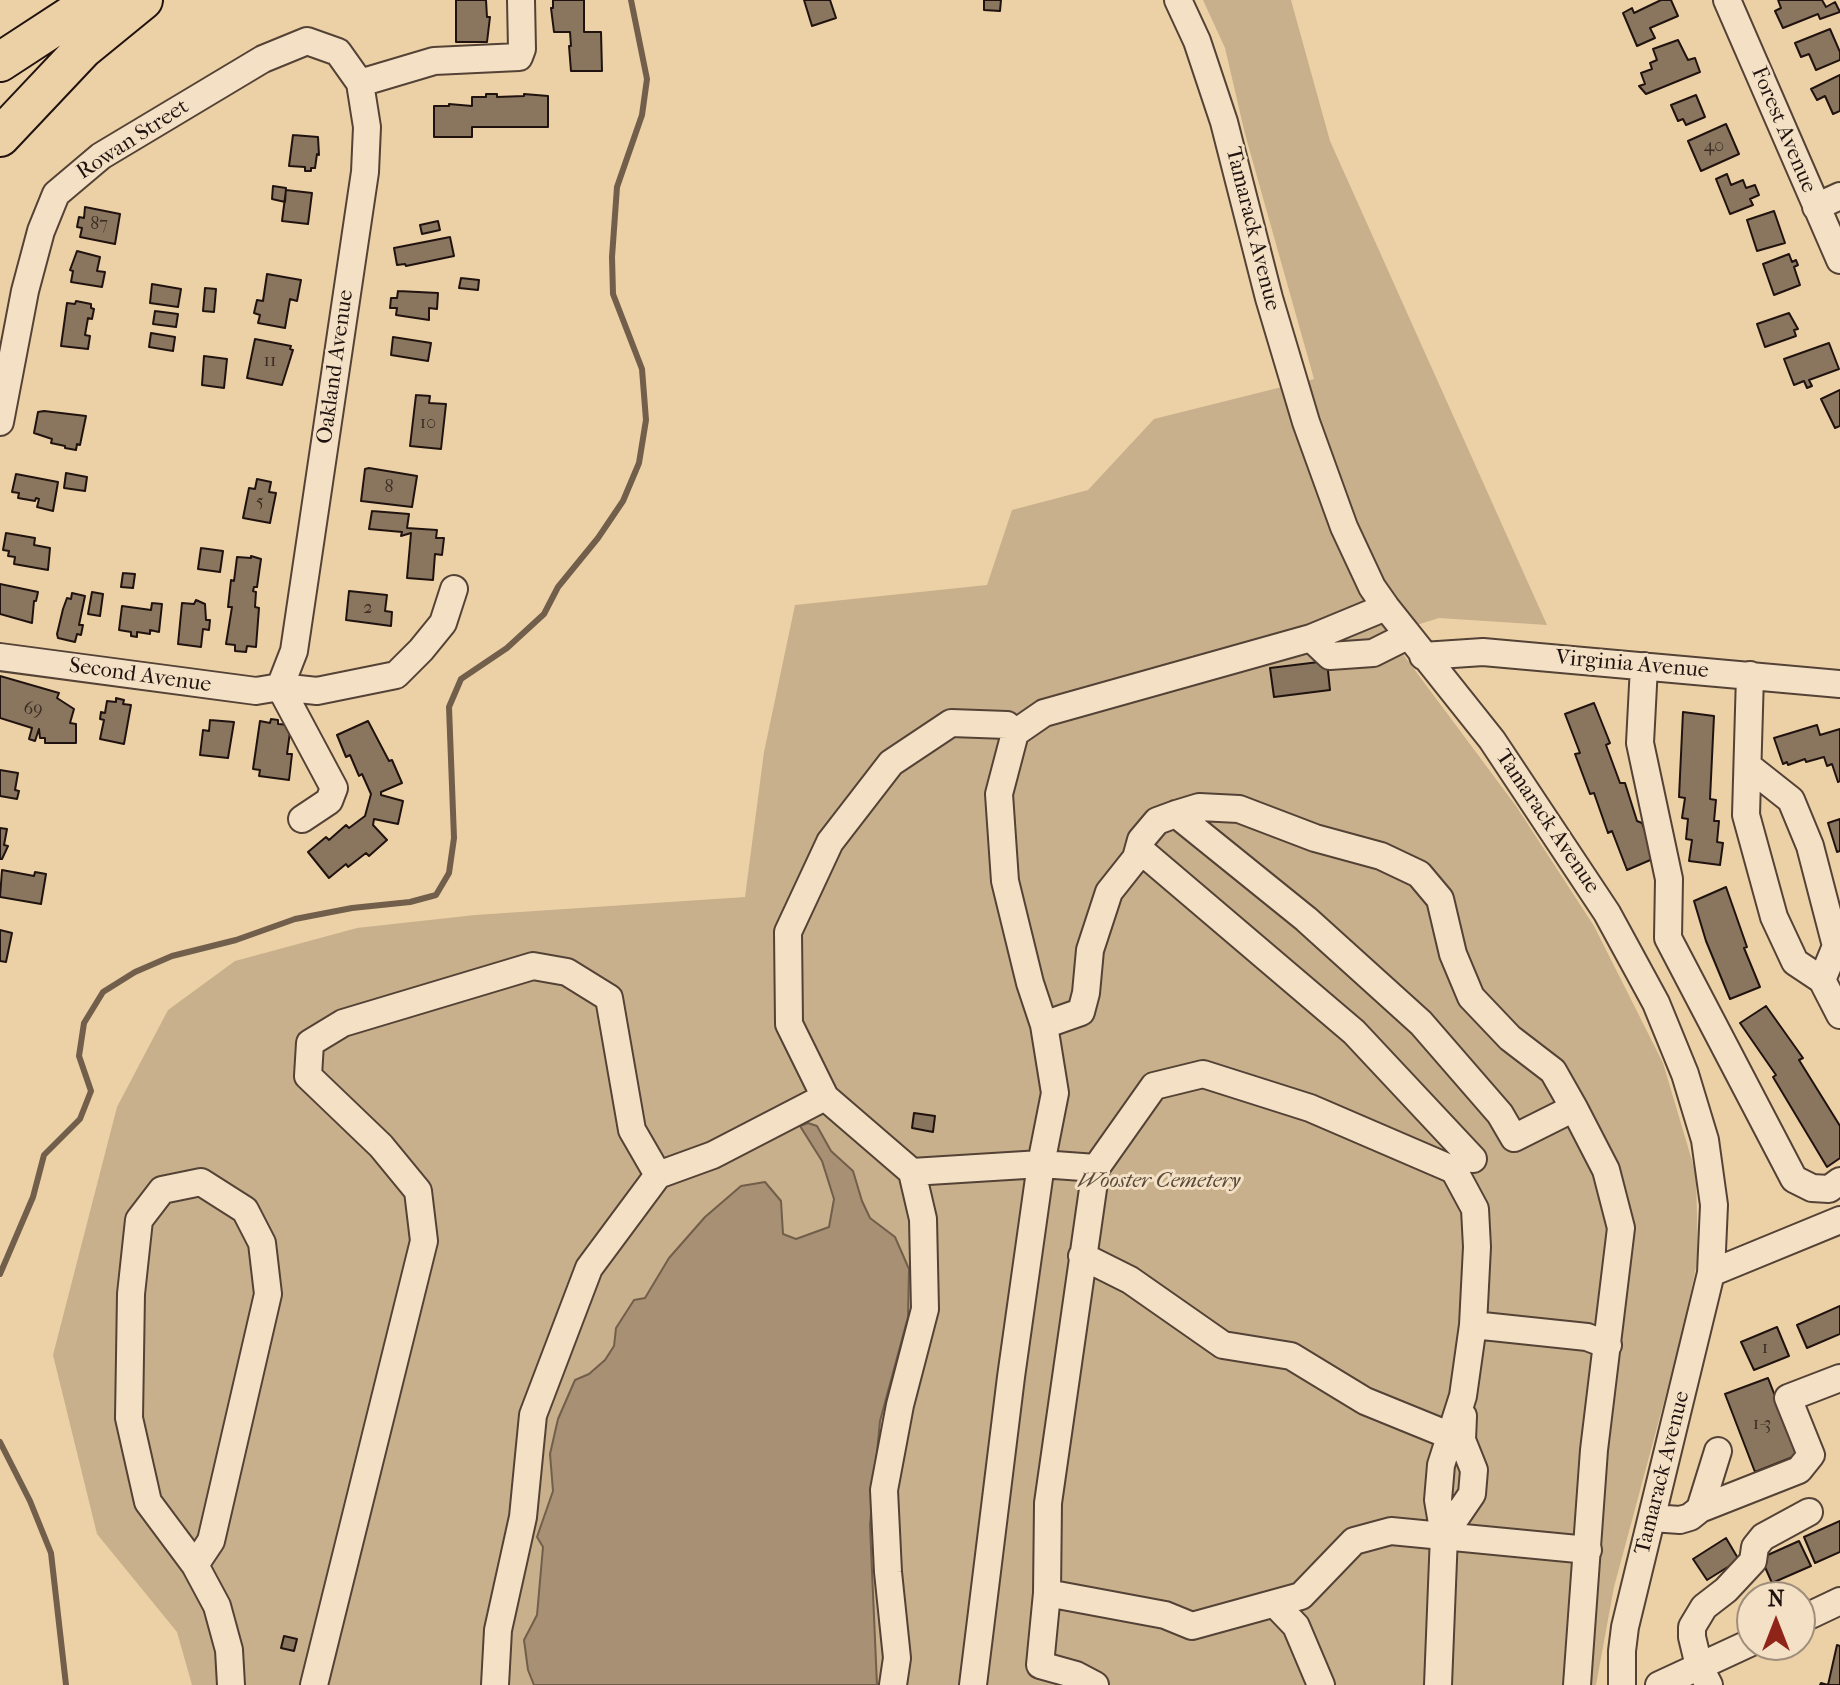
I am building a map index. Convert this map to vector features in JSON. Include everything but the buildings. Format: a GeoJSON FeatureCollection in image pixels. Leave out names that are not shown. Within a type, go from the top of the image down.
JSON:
{"type":"FeatureCollection","features":[{"type":"Feature","properties":{"kind":"highway"},"geometry":{"type":"LineString","coordinates":[[0,62],[95,0]]}},
{"type":"Feature","properties":{"kind":"highway"},"geometry":{"type":"LineString","coordinates":[[0,137],[83,49],[143,0]]}},
{"type":"Feature","properties":{"kind":"street"},"geometry":{"type":"LineString","coordinates":[[360,83],[434,61],[519,57],[522,49],[521,0]]}},
{"type":"Feature","properties":{"kind":"street","name":"Tamarack Avenue"},"geometry":{"type":"LineString","coordinates":[[1178,0],[1197,41],[1224,122],[1269,298],[1306,422],[1344,527],[1372,587],[1415,646],[1492,740],[1607,913],[1656,1003],[1685,1074],[1705,1140],[1714,1205],[1711,1273],[1625,1627],[1622,1685]]}},
{"type":"Feature","properties":{"kind":"street","name":"Forest Avenue"},"geometry":{"type":"LineString","coordinates":[[1727,0],[1828,202],[1840,260]]}},
{"type":"Feature","properties":{"kind":"street","name":"Rowan Street"},"geometry":{"type":"LineString","coordinates":[[0,422],[25,291],[41,231],[56,194],[101,156],[263,59],[307,41],[338,52]]}},
{"type":"Feature","properties":{"kind":"street","name":"Oakland Avenue"},"geometry":{"type":"LineString","coordinates":[[280,687],[294,651],[365,172],[367,127],[360,83],[338,52]]}},
{"type":"Feature","properties":{"kind":"street","name":"Second Avenue"},"geometry":{"type":"LineString","coordinates":[[0,657],[256,691],[280,687],[317,691],[396,675],[443,623],[454,589]]}},
{"type":"Feature","properties":{"kind":"street"},"geometry":{"type":"LineString","coordinates":[[973,1685],[1009,1392],[1041,1164],[1055,1093],[1044,1025],[1030,983],[1005,881],[999,794],[1015,733],[1044,713],[1311,638],[1386,607]]}},
{"type":"Feature","properties":{"kind":"street"},"geometry":{"type":"LineString","coordinates":[[1311,638],[1330,656],[1415,646]]}},
{"type":"Feature","properties":{"kind":"street","name":"Virginia Avenue"},"geometry":{"type":"LineString","coordinates":[[1415,646],[1840,684]]}},
{"type":"Feature","properties":{"kind":"street"},"geometry":{"type":"LineString","coordinates":[[1644,666],[1640,743],[1669,879],[1668,938],[1794,1179],[1812,1188],[1829,1189],[1840,1181]]}},
{"type":"Feature","properties":{"kind":"street"},"geometry":{"type":"LineString","coordinates":[[1750,675],[1746,815],[1774,917],[1795,962],[1822,980],[1840,1015]]}},
{"type":"Feature","properties":{"kind":"street"},"geometry":{"type":"LineString","coordinates":[[280,687],[334,788],[329,801],[302,819]]}},
{"type":"Feature","properties":{"kind":"street"},"geometry":{"type":"LineString","coordinates":[[893,1685],[897,1658],[884,1490],[900,1405],[925,1309],[923,1219],[912,1172],[825,1097],[789,1024],[788,932],[830,842],[891,763],[951,723],[1007,725],[1015,733]]}},
{"type":"Feature","properties":{"kind":"street"},"geometry":{"type":"LineString","coordinates":[[1748,766],[1791,800],[1810,846],[1836,946],[1822,980]]}},
{"type":"Feature","properties":{"kind":"street"},"geometry":{"type":"LineString","coordinates":[[1044,1025],[1081,1012],[1090,950],[1109,892],[1136,858],[1141,840],[1157,821],[1176,814],[1199,807],[1239,809],[1315,838],[1381,856],[1419,874],[1440,899],[1453,954],[1471,997],[1510,1038],[1553,1071],[1606,1170],[1621,1228],[1594,1450],[1577,1685]]}},
{"type":"Feature","properties":{"kind":"street"},"geometry":{"type":"LineString","coordinates":[[1176,814],[1306,919],[1421,1023],[1500,1114],[1514,1138]]}},
{"type":"Feature","properties":{"kind":"street"},"geometry":{"type":"LineString","coordinates":[[1139,849],[1354,1032],[1464,1165],[1475,1209],[1477,1247],[1473,1325],[1463,1396],[1462,1440],[1474,1470],[1472,1494],[1444,1535]]}},
{"type":"Feature","properties":{"kind":"street"},"geometry":{"type":"LineString","coordinates":[[314,1685],[424,1241],[418,1191],[381,1146],[308,1076],[310,1043],[343,1023],[533,966],[567,972],[609,998],[632,1130],[658,1175]]}},
{"type":"Feature","properties":{"kind":"street"},"geometry":{"type":"LineString","coordinates":[[1095,1685],[1076,1675],[1037,1675],[1047,1593],[1048,1503],[1096,1168],[1154,1086],[1203,1074],[1310,1108],[1464,1165],[1574,1108]]}},
{"type":"Feature","properties":{"kind":"street"},"geometry":{"type":"LineString","coordinates":[[495,1685],[498,1630],[523,1517],[533,1415],[589,1268],[658,1175],[713,1155],[825,1097]]}},
{"type":"Feature","properties":{"kind":"street"},"geometry":{"type":"LineString","coordinates":[[912,1172],[1041,1164],[1096,1168]]}},
{"type":"Feature","properties":{"kind":"street"},"geometry":{"type":"LineString","coordinates":[[195,1565],[211,1541],[268,1294],[262,1243],[245,1210],[201,1182],[162,1190],[139,1220],[131,1325],[129,1418],[148,1502],[195,1565],[217,1606],[229,1650],[231,1685]]}},
{"type":"Feature","properties":{"kind":"street"},"geometry":{"type":"LineString","coordinates":[[1711,1273],[1840,1220]]}},
{"type":"Feature","properties":{"kind":"street"},"geometry":{"type":"LineString","coordinates":[[1082,1256],[1130,1280],[1223,1345],[1291,1356],[1365,1401],[1451,1436]]}},
{"type":"Feature","properties":{"kind":"street"},"geometry":{"type":"LineString","coordinates":[[1473,1325],[1587,1337],[1608,1345]]}},
{"type":"Feature","properties":{"kind":"street"},"geometry":{"type":"LineString","coordinates":[[1652,1518],[1680,1520],[1690,1517],[1700,1509],[1799,1470],[1811,1455],[1788,1398],[1840,1378]]}},
{"type":"Feature","properties":{"kind":"street"},"geometry":{"type":"LineString","coordinates":[[1438,1685],[1444,1535],[1438,1500],[1441,1465],[1463,1396]]}},
{"type":"Feature","properties":{"kind":"street"},"geometry":{"type":"LineString","coordinates":[[1700,1509],[1718,1451]]}},
{"type":"Feature","properties":{"kind":"street"},"geometry":{"type":"LineString","coordinates":[[1704,1676],[1692,1627],[1704,1607],[1726,1590],[1753,1561],[1755,1547],[1763,1537],[1809,1512]]}},
{"type":"Feature","properties":{"kind":"street"},"geometry":{"type":"LineString","coordinates":[[1047,1593],[1165,1615],[1192,1626],[1301,1596],[1354,1541],[1391,1531],[1588,1550]]}},
{"type":"Feature","properties":{"kind":"street"},"geometry":{"type":"LineString","coordinates":[[1816,1612],[1840,1601]]}},
{"type":"Feature","properties":{"kind":"street"},"geometry":{"type":"LineString","coordinates":[[1275,1604],[1296,1626],[1321,1685]]}},
{"type":"Feature","properties":{"kind":"street"},"geometry":{"type":"LineString","coordinates":[[1659,1685],[1704,1676],[1736,1653]]}},
{"type":"Feature","properties":{"kind":"green space","name":"Wooster Cemetery"},"geometry":{"type":"Polygon","coordinates":[[[1203,0],[1291,0],[1330,141],[1547,625],[1439,618],[1388,634],[1516,806],[1594,926],[1663,1063],[1696,1174],[1698,1258],[1680,1342],[1614,1587],[1596,1685],[192,1685],[177,1632],[97,1534],[53,1355],[117,1107],[168,1010],[235,961],[357,928],[475,915],[745,897],[764,752],[795,605],[987,585],[1012,510],[1088,490],[1154,419],[1314,379],[1245,134],[1225,48],[1203,0]]]}},
{"type":"Feature","properties":{"kind":"shaded area"},"geometry":{"type":"Polygon","coordinates":[[[808,1123],[817,1126],[831,1151],[853,1171],[870,1218],[895,1237],[909,1269],[908,1317],[880,1421],[870,1525],[877,1685],[534,1685],[528,1670],[524,1640],[537,1615],[543,1547],[537,1537],[553,1491],[550,1454],[558,1419],[575,1380],[589,1374],[605,1360],[614,1346],[616,1328],[634,1300],[645,1298],[669,1258],[705,1217],[741,1186],[765,1182],[781,1201],[783,1234],[796,1239],[829,1227],[834,1199],[822,1161],[800,1126],[808,1123]]]}},
{"type":"Feature","properties":{"kind":"waterway"},"geometry":{"type":"LineString","coordinates":[[0,1274],[33,1197],[44,1155],[80,1119],[91,1091],[79,1056],[84,1023],[103,992],[135,972],[172,956],[236,940],[295,919],[352,908],[410,902],[436,895],[449,873],[454,838],[449,707],[461,679],[507,648],[544,614],[558,587],[623,501],[639,463],[646,420],[642,369],[613,294],[612,257],[617,187],[642,115],[647,79],[631,0]]}},
{"type":"Feature","properties":{"kind":"waterway"},"geometry":{"type":"LineString","coordinates":[[0,1442],[30,1501],[51,1553],[66,1685]]}}]}
